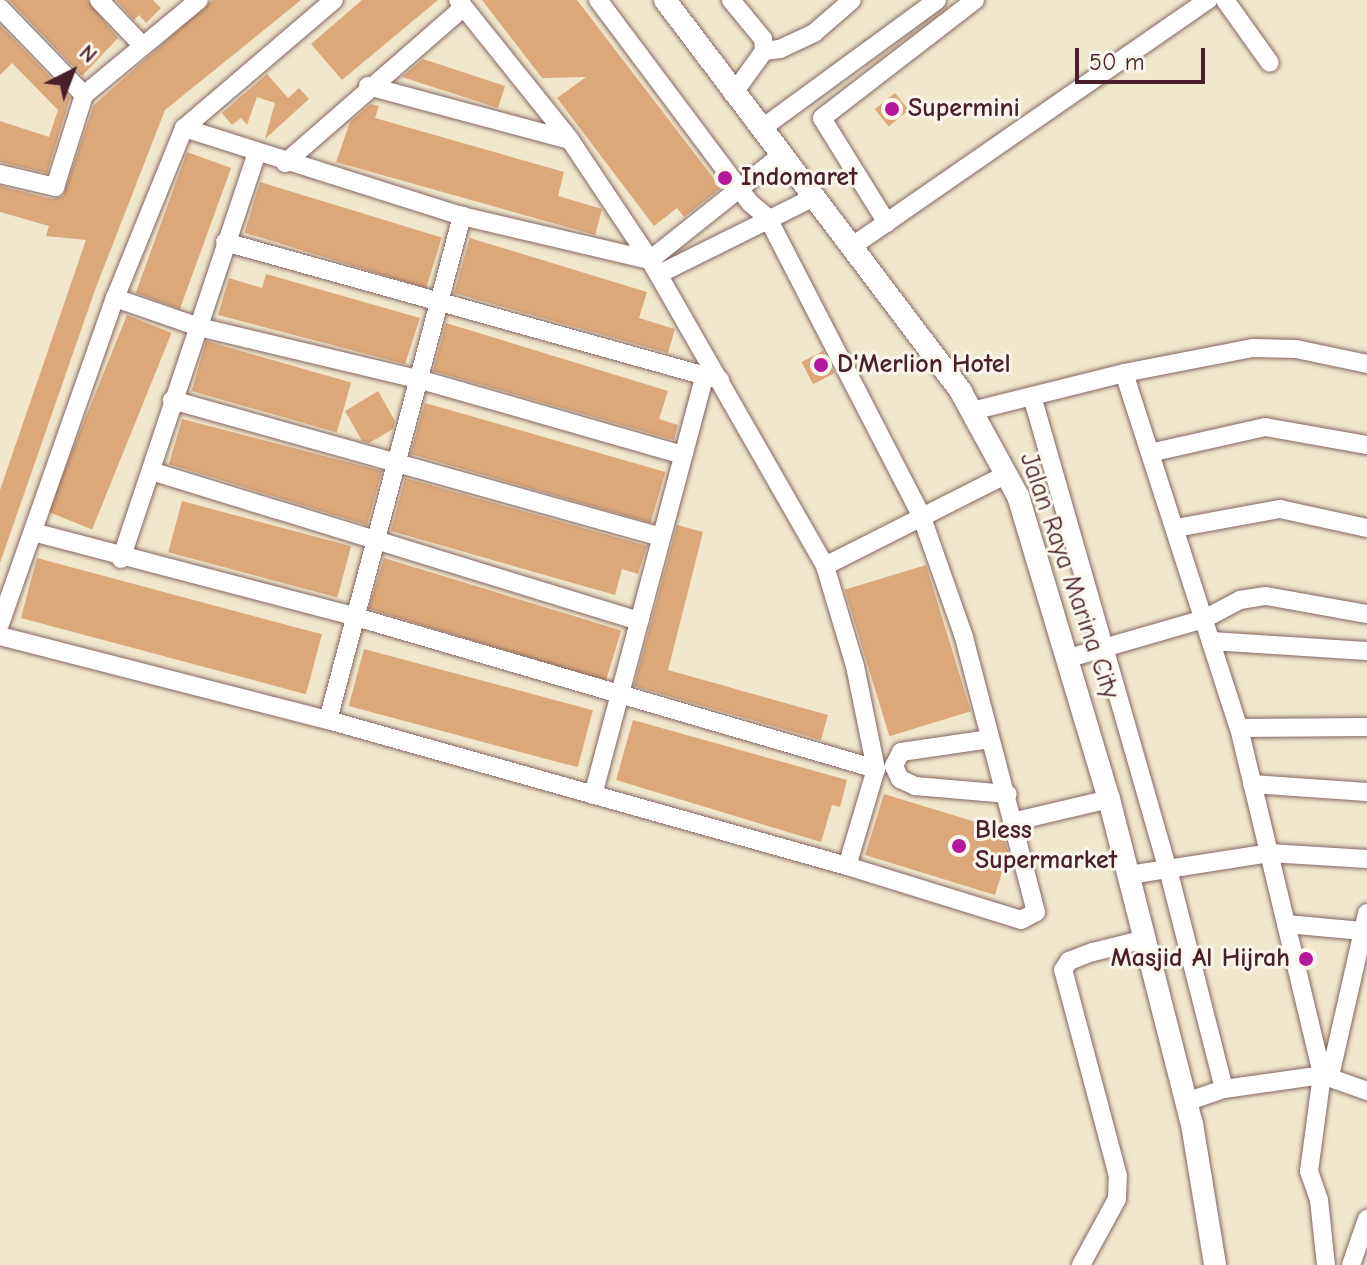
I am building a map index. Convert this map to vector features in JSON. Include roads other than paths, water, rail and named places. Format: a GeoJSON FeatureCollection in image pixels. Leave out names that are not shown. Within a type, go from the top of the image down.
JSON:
{"type":"FeatureCollection","features":[{"type":"Feature","properties":{"kind":"main road","name":"Jalan Raya Marina City"},"geometry":{"type":"LineString","coordinates":[[665,0],[733,94],[854,245],[972,411],[1007,474],[1069,658],[1129,875],[1186,1102],[1215,1265]]}},
{"type":"Feature","properties":{"kind":"street"},"geometry":{"type":"LineString","coordinates":[[99,0],[141,44]]}},
{"type":"Feature","properties":{"kind":"street"},"geometry":{"type":"LineString","coordinates":[[0,174],[55,187],[84,95],[141,44],[199,0]]}},
{"type":"Feature","properties":{"kind":"street"},"geometry":{"type":"LineString","coordinates":[[0,624],[115,298],[182,136],[334,0]]}},
{"type":"Feature","properties":{"kind":"street"},"geometry":{"type":"LineString","coordinates":[[0,636],[328,720],[847,866],[1021,920],[1038,906],[964,637],[921,515],[768,218],[750,203],[741,185],[598,0]]}},
{"type":"Feature","properties":{"kind":"street"},"geometry":{"type":"LineString","coordinates":[[731,0],[763,39],[764,51],[733,94]]}},
{"type":"Feature","properties":{"kind":"street"},"geometry":{"type":"LineString","coordinates":[[764,51],[780,49],[814,33],[852,0]]}},
{"type":"Feature","properties":{"kind":"street"},"geometry":{"type":"LineString","coordinates":[[761,129],[937,0]]}},
{"type":"Feature","properties":{"kind":"street"},"geometry":{"type":"LineString","coordinates":[[887,223],[822,118],[975,0]]}},
{"type":"Feature","properties":{"kind":"street"},"geometry":{"type":"LineString","coordinates":[[854,245],[1208,0]]}},
{"type":"Feature","properties":{"kind":"street"},"geometry":{"type":"LineString","coordinates":[[1225,0],[1270,63]]}},
{"type":"Feature","properties":{"kind":"street"},"geometry":{"type":"LineString","coordinates":[[285,163],[461,4],[570,140],[654,267],[712,379],[825,566],[855,666],[876,769],[847,866]]}},
{"type":"Feature","properties":{"kind":"street"},"geometry":{"type":"LineString","coordinates":[[0,8],[84,95]]}},
{"type":"Feature","properties":{"kind":"street"},"geometry":{"type":"LineString","coordinates":[[887,36],[903,54]]}},
{"type":"Feature","properties":{"kind":"street"},"geometry":{"type":"LineString","coordinates":[[368,86],[570,140]]}},
{"type":"Feature","properties":{"kind":"street"},"geometry":{"type":"LineString","coordinates":[[182,136],[257,152],[462,216],[654,267],[816,196]]}},
{"type":"Feature","properties":{"kind":"street"},"geometry":{"type":"LineString","coordinates":[[121,559],[257,152]]}},
{"type":"Feature","properties":{"kind":"street"},"geometry":{"type":"LineString","coordinates":[[654,267],[741,185],[783,154]]}},
{"type":"Feature","properties":{"kind":"street"},"geometry":{"type":"LineString","coordinates":[[328,720],[462,216]]}},
{"type":"Feature","properties":{"kind":"street"},"geometry":{"type":"LineString","coordinates":[[225,242],[712,379]]}},
{"type":"Feature","properties":{"kind":"street"},"geometry":{"type":"LineString","coordinates":[[115,298],[199,327],[418,379],[683,455]]}},
{"type":"Feature","properties":{"kind":"street"},"geometry":{"type":"LineString","coordinates":[[972,411],[1124,373],[1253,348],[1296,349],[1367,364]]}},
{"type":"Feature","properties":{"kind":"street"},"geometry":{"type":"LineString","coordinates":[[1124,373],[1154,452],[1239,728],[1326,1075]]}},
{"type":"Feature","properties":{"kind":"street"},"geometry":{"type":"LineString","coordinates":[[593,795],[617,694],[683,455],[712,379]]}},
{"type":"Feature","properties":{"kind":"street"},"geometry":{"type":"LineString","coordinates":[[1032,396],[1168,869],[1224,1089]]}},
{"type":"Feature","properties":{"kind":"street"},"geometry":{"type":"LineString","coordinates":[[172,400],[395,466],[661,537]]}},
{"type":"Feature","properties":{"kind":"street"},"geometry":{"type":"LineString","coordinates":[[1154,452],[1265,427],[1367,445]]}},
{"type":"Feature","properties":{"kind":"street"},"geometry":{"type":"LineString","coordinates":[[151,471],[639,621]]}},
{"type":"Feature","properties":{"kind":"street"},"geometry":{"type":"LineString","coordinates":[[825,566],[1007,474]]}},
{"type":"Feature","properties":{"kind":"street"},"geometry":{"type":"LineString","coordinates":[[1176,528],[1280,509],[1367,528]]}},
{"type":"Feature","properties":{"kind":"street"},"geometry":{"type":"LineString","coordinates":[[33,532],[121,559],[356,617],[876,769]]}},
{"type":"Feature","properties":{"kind":"street"},"geometry":{"type":"LineString","coordinates":[[1069,658],[1204,619],[1240,600],[1266,596],[1367,614]]}},
{"type":"Feature","properties":{"kind":"street"},"geometry":{"type":"LineString","coordinates":[[1211,641],[1367,651]]}},
{"type":"Feature","properties":{"kind":"street"},"geometry":{"type":"LineString","coordinates":[[1239,728],[1367,727]]}},
{"type":"Feature","properties":{"kind":"street"},"geometry":{"type":"LineString","coordinates":[[990,739],[901,752],[894,766],[900,779],[915,786],[1008,794]]}},
{"type":"Feature","properties":{"kind":"street"},"geometry":{"type":"LineString","coordinates":[[1252,784],[1367,792]]}},
{"type":"Feature","properties":{"kind":"street"},"geometry":{"type":"LineString","coordinates":[[1016,821],[1109,799]]}},
{"type":"Feature","properties":{"kind":"street"},"geometry":{"type":"LineString","coordinates":[[1129,875],[1269,853],[1367,859]]}},
{"type":"Feature","properties":{"kind":"street"},"geometry":{"type":"LineString","coordinates":[[1286,924],[1365,922],[1326,1075],[1309,1171],[1319,1200],[1326,1265]]}},
{"type":"Feature","properties":{"kind":"street"},"geometry":{"type":"LineString","coordinates":[[1081,1265],[1117,1199],[1118,1176],[1063,970],[1069,961],[1145,939]]}},
{"type":"Feature","properties":{"kind":"street"},"geometry":{"type":"LineString","coordinates":[[1186,1102],[1224,1089],[1326,1075],[1367,1091]]}},
{"type":"Feature","properties":{"kind":"street"},"geometry":{"type":"LineString","coordinates":[[1351,1265],[1367,1219]]}},
{"type":"Feature","properties":{"kind":"place","name":"Supermini"},"geometry":{"type":"Point","coordinates":[892,109]}},
{"type":"Feature","properties":{"kind":"place","name":"Indomaret"},"geometry":{"type":"Point","coordinates":[725,178]}},
{"type":"Feature","properties":{"kind":"place","name":"D'Merlion Hotel"},"geometry":{"type":"Point","coordinates":[821,365]}},
{"type":"Feature","properties":{"kind":"place","name":"Bless Supermarket"},"geometry":{"type":"Point","coordinates":[959,846]}},
{"type":"Feature","properties":{"kind":"place","name":"Masjid Al Hijrah"},"geometry":{"type":"Point","coordinates":[1306,959]}}]}
